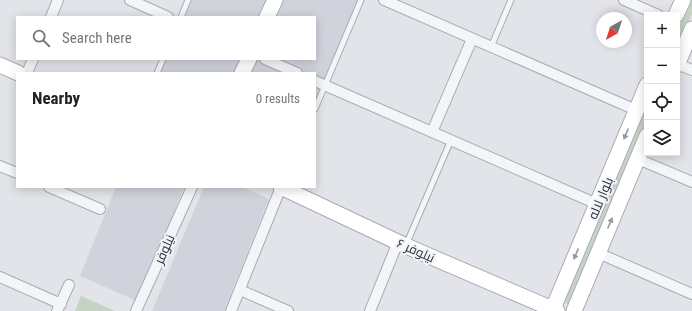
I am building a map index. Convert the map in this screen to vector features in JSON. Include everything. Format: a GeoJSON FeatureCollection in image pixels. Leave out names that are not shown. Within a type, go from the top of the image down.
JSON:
{"type":"FeatureCollection","features":[{"type":"Feature","properties":{"kind":"main road"},"geometry":{"type":"LineString","coordinates":[[267,16],[275,0]]}},
{"type":"Feature","properties":{"kind":"main road"},"geometry":{"type":"LineString","coordinates":[[677,12],[683,0]]}},
{"type":"Feature","properties":{"kind":"main road"},"geometry":{"type":"LineString","coordinates":[[680,57],[692,29]]}},
{"type":"Feature","properties":{"kind":"main road"},"geometry":{"type":"LineString","coordinates":[[242,72],[248,60]]}},
{"type":"Feature","properties":{"kind":"main road"},"geometry":{"type":"LineString","coordinates":[[0,65],[16,72]]}},
{"type":"Feature","properties":{"kind":"main road","name":"بلوار لاله"},"geometry":{"type":"LineString","coordinates":[[554,310],[644,92]]}},
{"type":"Feature","properties":{"kind":"main road","name":"بلوار لاله"},"geometry":{"type":"LineString","coordinates":[[574,311],[644,144]]}},
{"type":"Feature","properties":{"kind":"main road","name":"نیلوفر ۶"},"geometry":{"type":"LineString","coordinates":[[283,188],[402,244],[554,310]]}},
{"type":"Feature","properties":{"kind":"street"},"geometry":{"type":"LineString","coordinates":[[51,16],[58,0]]}},
{"type":"Feature","properties":{"kind":"street"},"geometry":{"type":"LineString","coordinates":[[130,0],[166,16]]}},
{"type":"Feature","properties":{"kind":"street"},"geometry":{"type":"LineString","coordinates":[[384,0],[636,110]]}},
{"type":"Feature","properties":{"kind":"street"},"geometry":{"type":"LineString","coordinates":[[624,0],[651,12]]}},
{"type":"Feature","properties":{"kind":"street"},"geometry":{"type":"LineString","coordinates":[[432,132],[472,39]]}},
{"type":"Feature","properties":{"kind":"street"},"geometry":{"type":"LineString","coordinates":[[27,72],[33,60]]}},
{"type":"Feature","properties":{"kind":"street"},"geometry":{"type":"LineString","coordinates":[[267,60],[295,72]]}},
{"type":"Feature","properties":{"kind":"street"},"geometry":{"type":"LineString","coordinates":[[680,65],[692,70]]}},
{"type":"Feature","properties":{"kind":"street"},"geometry":{"type":"LineString","coordinates":[[316,81],[597,204]]}},
{"type":"Feature","properties":{"kind":"street"},"geometry":{"type":"LineString","coordinates":[[638,159],[692,182]]}},
{"type":"Feature","properties":{"kind":"street"},"geometry":{"type":"LineString","coordinates":[[0,166],[16,173]]}},
{"type":"Feature","properties":{"kind":"street"},"geometry":{"type":"LineString","coordinates":[[50,188],[100,209]]}},
{"type":"Feature","properties":{"kind":"street","name":"نیلوفر"},"geometry":{"type":"LineString","coordinates":[[136,311],[192,188]]}},
{"type":"Feature","properties":{"kind":"street"},"geometry":{"type":"LineString","coordinates":[[231,311],[281,188]]}},
{"type":"Feature","properties":{"kind":"street"},"geometry":{"type":"LineString","coordinates":[[370,311],[402,244]]}},
{"type":"Feature","properties":{"kind":"street"},"geometry":{"type":"LineString","coordinates":[[598,253],[692,294]]}},
{"type":"Feature","properties":{"kind":"street"},"geometry":{"type":"LineString","coordinates":[[0,277],[59,307],[69,285]]}},
{"type":"Feature","properties":{"kind":"street"},"geometry":{"type":"LineString","coordinates":[[240,290],[288,311]]}},
{"type":"Feature","properties":{"kind":"lane"},"geometry":{"type":"LineString","coordinates":[[181,16],[188,0]]}},
{"type":"Feature","properties":{"kind":"lane"},"geometry":{"type":"LineString","coordinates":[[316,107],[361,0]]}},
{"type":"Feature","properties":{"kind":"lane"},"geometry":{"type":"LineString","coordinates":[[491,47],[511,0]]}},
{"type":"Feature","properties":{"kind":"lane"},"geometry":{"type":"LineString","coordinates":[[157,72],[163,60]]}},
{"type":"Feature","properties":{"kind":"lane"},"geometry":{"type":"LineString","coordinates":[[402,244],[451,140]]}},
{"type":"Feature","properties":{"kind":"shaded area"},"geometry":{"type":"Polygon","coordinates":[[[188,0],[361,0],[316,106],[316,72],[157,72],[163,60],[316,60],[316,16],[181,16],[188,0]]]}},
{"type":"Feature","properties":{"kind":"shaded area"},"geometry":{"type":"Polygon","coordinates":[[[116,188],[184,188],[137,301],[80,276],[116,188]]]}},
{"type":"Feature","properties":{"kind":"shaded area"},"geometry":{"type":"Polygon","coordinates":[[[204,188],[244,188],[269,199],[224,311],[152,311],[204,188]]]}},
{"type":"Feature","properties":{"kind":"green space"},"geometry":{"type":"Polygon","coordinates":[[[690,0],[692,0],[692,14],[680,43],[680,25],[690,0]]]}},
{"type":"Feature","properties":{"kind":"green space"},"geometry":{"type":"Polygon","coordinates":[[[644,109],[644,130],[571,305],[561,302],[644,109]]]}},
{"type":"Feature","properties":{"kind":"green space"},"geometry":{"type":"Polygon","coordinates":[[[81,296],[115,311],[75,311],[81,296]]]}}]}
